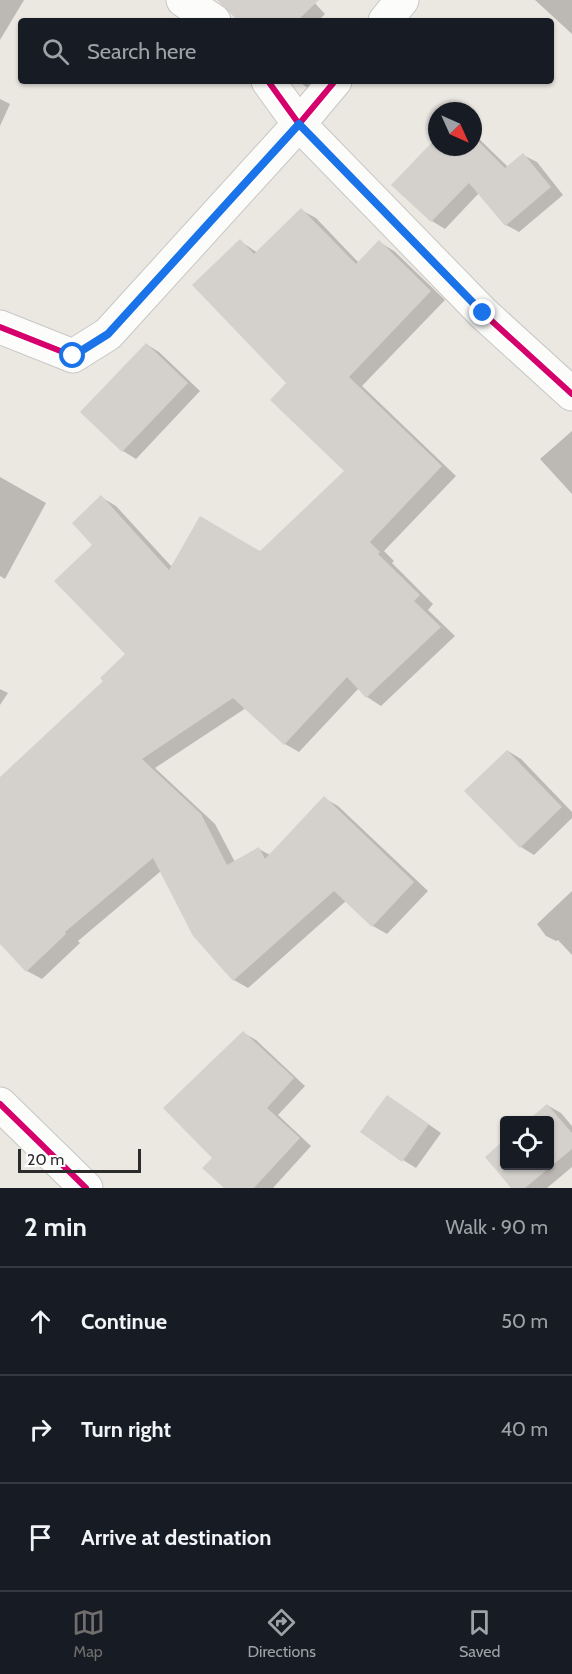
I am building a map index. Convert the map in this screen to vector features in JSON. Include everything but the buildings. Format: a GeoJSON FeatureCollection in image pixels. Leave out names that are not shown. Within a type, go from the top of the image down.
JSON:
{"type":"FeatureCollection","features":[{"type":"Feature","properties":{"kind":"street"},"geometry":{"type":"LineString","coordinates":[[183,0],[210,18]]}},
{"type":"Feature","properties":{"kind":"street"},"geometry":{"type":"LineString","coordinates":[[387,18],[402,0]]}},
{"type":"Feature","properties":{"kind":"street"},"geometry":{"type":"LineString","coordinates":[[270,84],[299,124],[483,313],[572,394]]}},
{"type":"Feature","properties":{"kind":"street"},"geometry":{"type":"LineString","coordinates":[[0,327],[73,356],[108,334],[299,124],[332,84]]}},
{"type":"Feature","properties":{"kind":"street"},"geometry":{"type":"LineString","coordinates":[[0,1104],[86,1188]]}},
{"type":"Feature","properties":{"kind":"cycle path"},"geometry":{"type":"LineString","coordinates":[[270,84],[299,124],[483,313],[572,394]]}},
{"type":"Feature","properties":{"kind":"cycle path"},"geometry":{"type":"LineString","coordinates":[[0,327],[73,356],[108,334],[299,124],[332,84]]}},
{"type":"Feature","properties":{"kind":"cycle path"},"geometry":{"type":"LineString","coordinates":[[0,1104],[86,1188]]}},
{"type":"Feature","properties":{"kind":"route"},"geometry":{"type":"LineString","coordinates":[[73,356],[108,334],[299,124],[483,313]]}}]}
